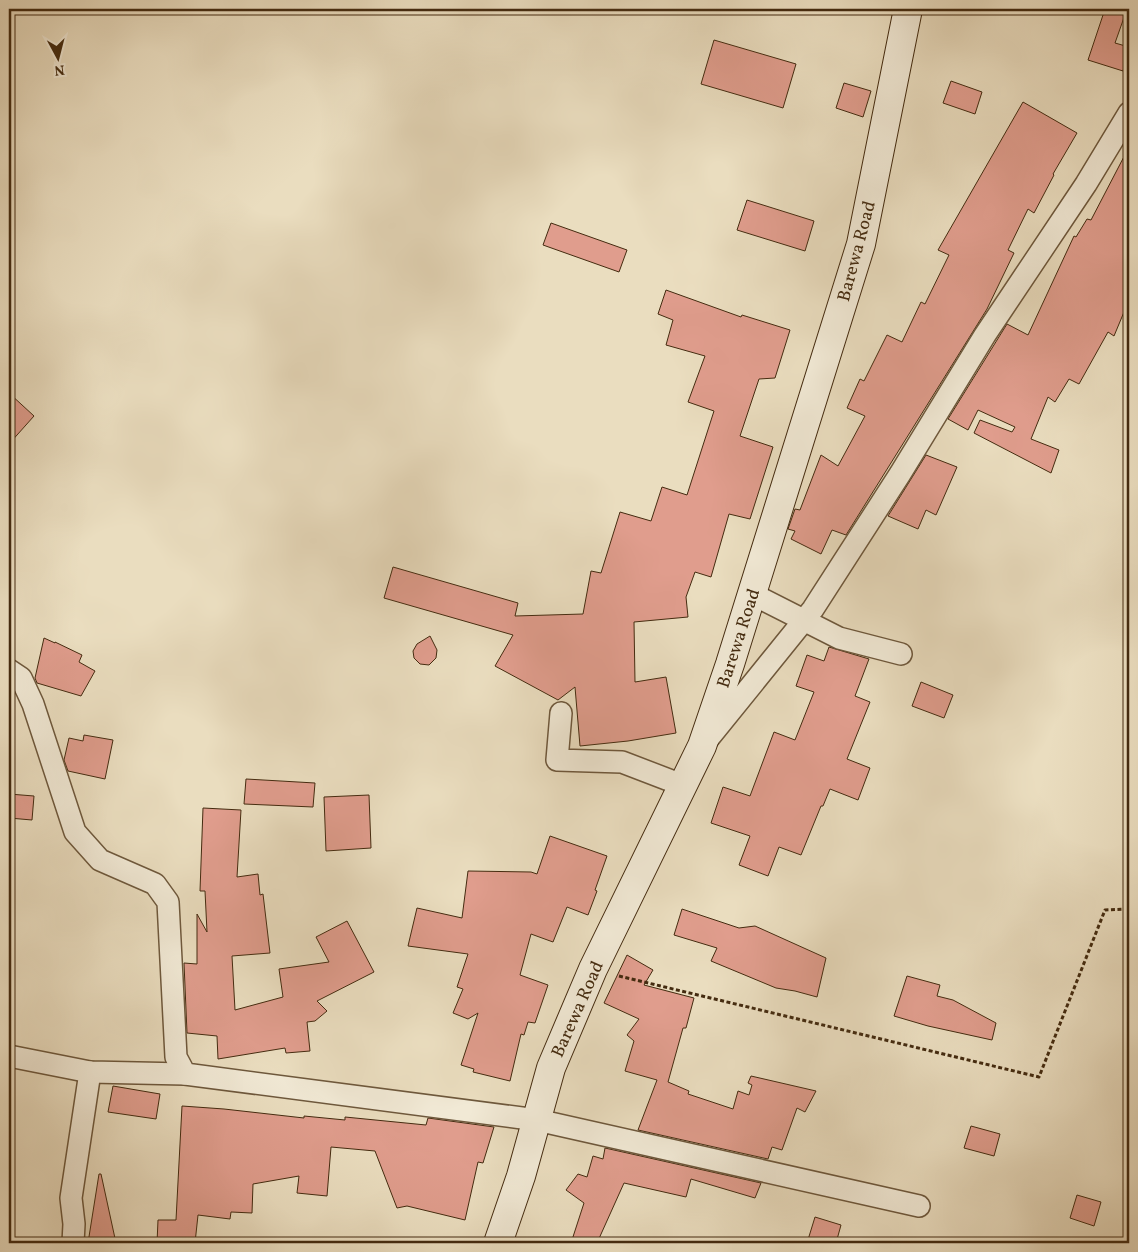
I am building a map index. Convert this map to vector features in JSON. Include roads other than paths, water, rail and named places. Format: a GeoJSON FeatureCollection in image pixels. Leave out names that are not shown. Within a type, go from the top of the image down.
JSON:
{"type":"FeatureCollection","features":[{"type":"Feature","properties":{"kind":"main road","name":"Barewa Road"},"geometry":{"type":"LineString","coordinates":[[498,1243],[521,1176],[551,1068],[593,969],[702,746],[752,594],[861,244],[908,9]]}},
{"type":"Feature","properties":{"kind":"street"},"geometry":{"type":"LineString","coordinates":[[702,746],[813,610],[985,336],[1086,184],[1129,113]]}},
{"type":"Feature","properties":{"kind":"street"},"geometry":{"type":"LineString","coordinates":[[752,594],[839,638],[902,654]]}},
{"type":"Feature","properties":{"kind":"street"},"geometry":{"type":"LineString","coordinates":[[9,670],[21,678],[33,704],[75,832],[100,860],[155,884],[168,902],[176,1057],[185,1074]]}},
{"type":"Feature","properties":{"kind":"street"},"geometry":{"type":"LineString","coordinates":[[561,713],[558,760],[622,762],[682,785]]}},
{"type":"Feature","properties":{"kind":"street"},"geometry":{"type":"LineString","coordinates":[[9,1056],[90,1072],[185,1074],[537,1120],[919,1206]]}},
{"type":"Feature","properties":{"kind":"street"},"geometry":{"type":"LineString","coordinates":[[73,1243],[74,1224],[71,1198],[90,1072]]}}]}
